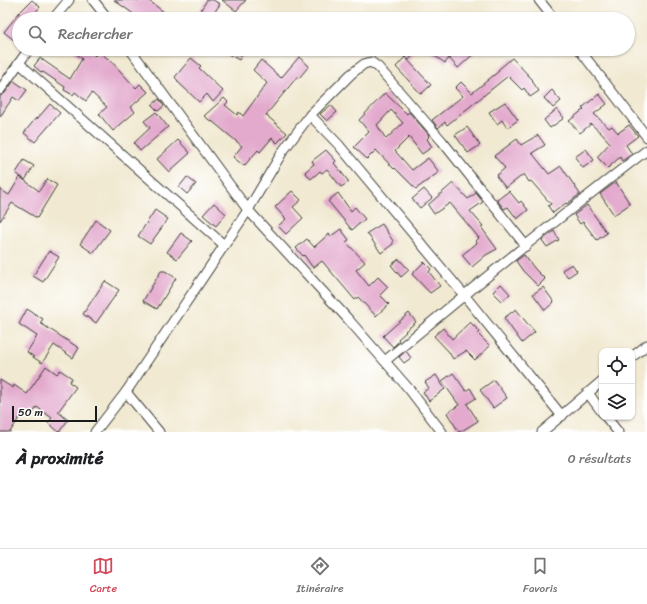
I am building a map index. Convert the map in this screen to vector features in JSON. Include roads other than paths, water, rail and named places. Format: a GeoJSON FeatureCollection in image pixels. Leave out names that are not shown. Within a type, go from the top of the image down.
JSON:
{"type":"FeatureCollection","features":[{"type":"Feature","properties":{"kind":"street"},"geometry":{"type":"LineString","coordinates":[[59,12],[69,0]]}},
{"type":"Feature","properties":{"kind":"street"},"geometry":{"type":"LineString","coordinates":[[93,0],[102,12]]}},
{"type":"Feature","properties":{"kind":"street"},"geometry":{"type":"LineString","coordinates":[[539,0],[548,12]]}},
{"type":"Feature","properties":{"kind":"street"},"geometry":{"type":"LineString","coordinates":[[0,90],[24,56]]}},
{"type":"Feature","properties":{"kind":"street"},"geometry":{"type":"LineString","coordinates":[[135,56],[248,210],[385,361],[442,432]]}},
{"type":"Feature","properties":{"kind":"street"},"geometry":{"type":"LineString","coordinates":[[584,56],[647,137]]}},
{"type":"Feature","properties":{"kind":"street"},"geometry":{"type":"LineString","coordinates":[[95,432],[126,392],[248,210],[283,151],[310,115],[351,74],[364,64],[371,62],[378,67],[442,141],[526,246]]}},
{"type":"Feature","properties":{"kind":"street"},"geometry":{"type":"LineString","coordinates":[[19,63],[224,245]]}},
{"type":"Feature","properties":{"kind":"street"},"geometry":{"type":"LineString","coordinates":[[310,115],[338,144],[464,295],[562,416]]}},
{"type":"Feature","properties":{"kind":"street"},"geometry":{"type":"LineString","coordinates":[[385,361],[464,295],[647,150]]}},
{"type":"Feature","properties":{"kind":"street"},"geometry":{"type":"LineString","coordinates":[[635,355],[647,345]]}},
{"type":"Feature","properties":{"kind":"street"},"geometry":{"type":"LineString","coordinates":[[542,432],[599,384]]}},
{"type":"Feature","properties":{"kind":"street"},"geometry":{"type":"LineString","coordinates":[[126,392],[159,432]]}},
{"type":"Feature","properties":{"kind":"street"},"geometry":{"type":"LineString","coordinates":[[588,393],[599,408]]}},
{"type":"Feature","properties":{"kind":"street"},"geometry":{"type":"LineString","coordinates":[[608,420],[618,432]]}}]}
